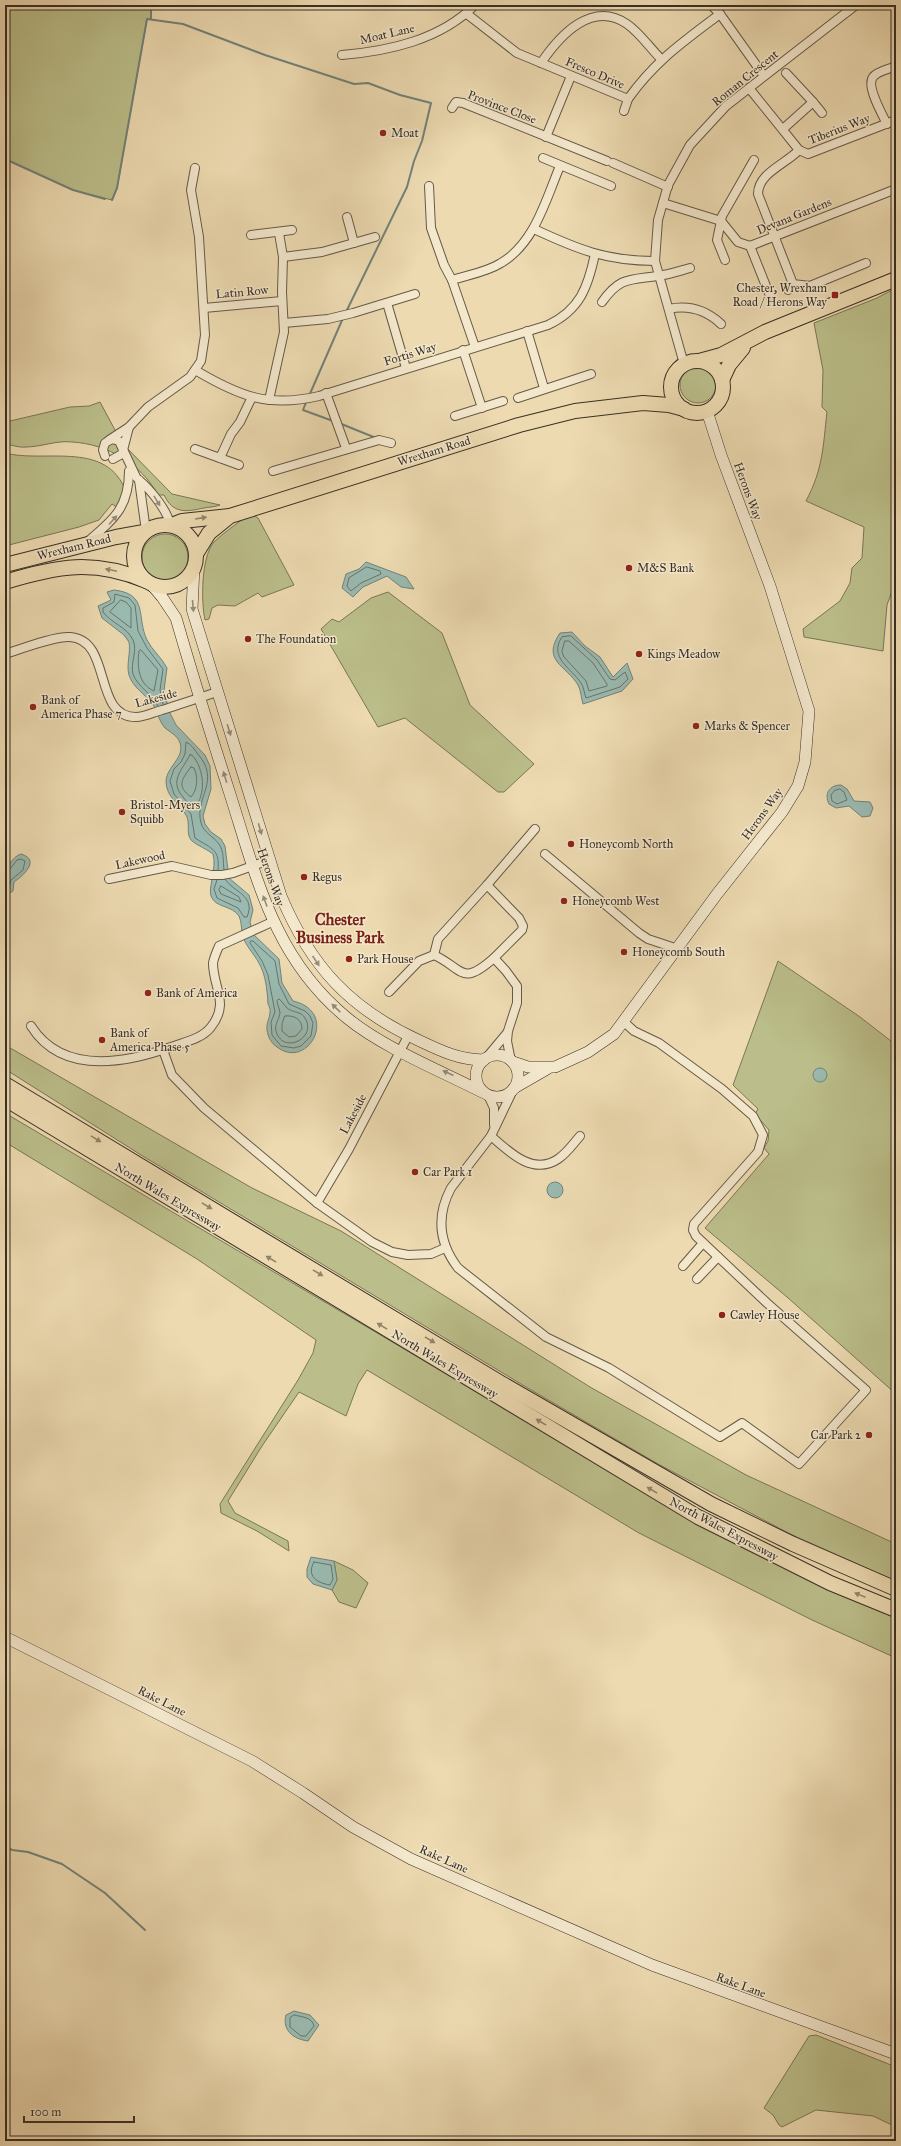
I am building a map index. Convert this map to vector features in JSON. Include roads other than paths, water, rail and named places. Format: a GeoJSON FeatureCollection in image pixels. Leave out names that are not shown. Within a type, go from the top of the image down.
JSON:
{"type":"FeatureCollection","features":[{"type":"Feature","properties":{"kind":"highway"},"geometry":{"type":"LineString","coordinates":[[751,340],[735,356],[722,380],[721,395],[713,407],[707,411],[691,412],[684,409],[673,398],[671,382],[674,375],[684,364],[721,355],[751,340],[896,279]]}},
{"type":"Feature","properties":{"kind":"highway"},"geometry":{"type":"LineString","coordinates":[[699,361],[714,367],[722,380]]}},
{"type":"Feature","properties":{"kind":"highway","name":"Wrexham Road"},"geometry":{"type":"LineString","coordinates":[[643,403],[666,389],[671,382]]}},
{"type":"Feature","properties":{"kind":"highway","name":"Wrexham Road"},"geometry":{"type":"LineString","coordinates":[[171,525],[182,521],[230,516],[519,425],[575,411],[643,403],[670,405],[684,409]]}},
{"type":"Feature","properties":{"kind":"highway","name":"Wrexham Road"},"geometry":{"type":"LineString","coordinates":[[195,560],[209,533],[230,516]]}},
{"type":"Feature","properties":{"kind":"highway"},"geometry":{"type":"LineString","coordinates":[[171,525],[180,528],[190,536],[195,560],[183,581],[175,585],[163,587],[149,583],[137,570],[134,562],[134,548],[145,532],[157,526],[171,525]]}},
{"type":"Feature","properties":{"kind":"highway","name":"Wrexham Road"},"geometry":{"type":"LineString","coordinates":[[5,566],[83,545],[145,532]]}},
{"type":"Feature","properties":{"kind":"highway","name":"Wrexham Road"},"geometry":{"type":"LineString","coordinates":[[5,582],[51,569],[86,566],[118,571],[149,583]]}},
{"type":"Feature","properties":{"kind":"highway"},"geometry":{"type":"LineString","coordinates":[[5,1081],[62,1118]]}},
{"type":"Feature","properties":{"kind":"highway","name":"North Wales Expressway"},"geometry":{"type":"LineString","coordinates":[[5,1084],[494,1379],[711,1504],[793,1544],[896,1589]]}},
{"type":"Feature","properties":{"kind":"highway","name":"North Wales Expressway"},"geometry":{"type":"LineString","coordinates":[[5,1099],[698,1517],[830,1583],[896,1610]]}},
{"type":"Feature","properties":{"kind":"highway"},"geometry":{"type":"LineString","coordinates":[[5,1105],[144,1182]]}},
{"type":"Feature","properties":{"kind":"street","name":"Moat Lane"},"geometry":{"type":"LineString","coordinates":[[342,55],[387,49],[415,42],[467,14],[475,5]]}},
{"type":"Feature","properties":{"kind":"street"},"geometry":{"type":"LineString","coordinates":[[711,5],[720,14],[764,76]]}},
{"type":"Feature","properties":{"kind":"street","name":"Roman Crescent"},"geometry":{"type":"LineString","coordinates":[[684,364],[655,261],[658,220],[668,186],[690,145],[726,106],[856,5]]}},
{"type":"Feature","properties":{"kind":"street","name":"Fresco Drive"},"geometry":{"type":"LineString","coordinates":[[467,14],[517,53],[628,100],[648,72],[661,59],[720,14]]}},
{"type":"Feature","properties":{"kind":"street"},"geometry":{"type":"LineString","coordinates":[[541,63],[549,50],[570,28],[586,17],[599,15],[609,15],[628,24],[661,59]]}},
{"type":"Feature","properties":{"kind":"street"},"geometry":{"type":"LineString","coordinates":[[887,124],[871,89],[870,81],[874,76],[896,66]]}},
{"type":"Feature","properties":{"kind":"street"},"geometry":{"type":"LineString","coordinates":[[786,73],[822,113]]}},
{"type":"Feature","properties":{"kind":"street","name":"Province Close"},"geometry":{"type":"LineString","coordinates":[[546,137],[571,76]]}},
{"type":"Feature","properties":{"kind":"street","name":"Tiberius Way"},"geometry":{"type":"LineString","coordinates":[[749,88],[799,150],[808,154],[896,120]]}},
{"type":"Feature","properties":{"kind":"street"},"geometry":{"type":"LineString","coordinates":[[624,111],[628,100]]}},
{"type":"Feature","properties":{"kind":"street","name":"Province Close"},"geometry":{"type":"LineString","coordinates":[[452,108],[456,102],[463,103],[668,186]]}},
{"type":"Feature","properties":{"kind":"street"},"geometry":{"type":"LineString","coordinates":[[783,129],[813,102]]}},
{"type":"Feature","properties":{"kind":"street"},"geometry":{"type":"LineString","coordinates":[[799,150],[763,178],[758,186],[758,194],[775,238],[791,287],[810,286],[866,263]]}},
{"type":"Feature","properties":{"kind":"street"},"geometry":{"type":"LineString","coordinates":[[543,158],[611,186]]}},
{"type":"Feature","properties":{"kind":"street"},"geometry":{"type":"LineString","coordinates":[[725,260],[717,240],[722,216],[754,160]]}},
{"type":"Feature","properties":{"kind":"street"},"geometry":{"type":"LineString","coordinates":[[452,280],[478,273],[501,263],[521,246],[534,229],[560,166]]}},
{"type":"Feature","properties":{"kind":"street"},"geometry":{"type":"LineString","coordinates":[[105,456],[103,446],[109,440],[129,427],[148,407],[190,377],[201,361],[204,349],[204,308],[199,237],[192,190],[195,168]]}},
{"type":"Feature","properties":{"kind":"street"},"geometry":{"type":"LineString","coordinates":[[430,186],[431,228],[444,265],[452,280],[475,347]]}},
{"type":"Feature","properties":{"kind":"street","name":"Devana Gardens"},"geometry":{"type":"LineString","coordinates":[[721,221],[738,242],[750,246],[775,238],[896,189]]}},
{"type":"Feature","properties":{"kind":"street"},"geometry":{"type":"LineString","coordinates":[[663,203],[721,221]]}},
{"type":"Feature","properties":{"kind":"street"},"geometry":{"type":"LineString","coordinates":[[347,217],[354,243]]}},
{"type":"Feature","properties":{"kind":"street"},"geometry":{"type":"LineString","coordinates":[[534,229],[595,254],[628,261],[655,261]]}},
{"type":"Feature","properties":{"kind":"street"},"geometry":{"type":"LineString","coordinates":[[251,235],[279,233],[292,230]]}},
{"type":"Feature","properties":{"kind":"street"},"geometry":{"type":"LineString","coordinates":[[269,400],[281,348],[284,323],[282,301],[283,257],[279,233]]}},
{"type":"Feature","properties":{"kind":"street"},"geometry":{"type":"LineString","coordinates":[[283,257],[322,252],[375,237]]}},
{"type":"Feature","properties":{"kind":"street"},"geometry":{"type":"LineString","coordinates":[[750,246],[770,296]]}},
{"type":"Feature","properties":{"kind":"street","name":"Fortis Way"},"geometry":{"type":"LineString","coordinates":[[195,370],[212,380],[252,397],[269,400],[298,401],[326,393],[463,350],[527,332],[561,319],[579,301],[585,288],[595,254]]}},
{"type":"Feature","properties":{"kind":"street"},"geometry":{"type":"LineString","coordinates":[[602,302],[610,291],[621,282],[637,278],[659,276],[690,268]]}},
{"type":"Feature","properties":{"kind":"street"},"geometry":{"type":"LineString","coordinates":[[284,323],[328,319],[415,294]]}},
{"type":"Feature","properties":{"kind":"street","name":"Latin Row"},"geometry":{"type":"LineString","coordinates":[[204,308],[282,301]]}},
{"type":"Feature","properties":{"kind":"street"},"geometry":{"type":"LineString","coordinates":[[387,303],[406,368]]}},
{"type":"Feature","properties":{"kind":"street"},"geometry":{"type":"LineString","coordinates":[[669,308],[679,307],[698,310],[714,317],[721,324]]}},
{"type":"Feature","properties":{"kind":"street"},"geometry":{"type":"LineString","coordinates":[[527,332],[544,388]]}},
{"type":"Feature","properties":{"kind":"street"},"geometry":{"type":"LineString","coordinates":[[463,350],[482,408]]}},
{"type":"Feature","properties":{"kind":"street"},"geometry":{"type":"LineString","coordinates":[[518,398],[544,388],[591,374]]}},
{"type":"Feature","properties":{"kind":"street"},"geometry":{"type":"LineString","coordinates":[[326,393],[346,448]]}},
{"type":"Feature","properties":{"kind":"street"},"geometry":{"type":"LineString","coordinates":[[220,458],[231,434],[240,422],[252,397]]}},
{"type":"Feature","properties":{"kind":"street"},"geometry":{"type":"LineString","coordinates":[[455,416],[503,401]]}},
{"type":"Feature","properties":{"kind":"street","name":"Herons Way"},"geometry":{"type":"LineString","coordinates":[[513,1090],[524,1080],[547,1068],[569,1062],[599,1046],[624,1022],[717,894],[791,799],[805,762],[809,735],[809,711],[797,669],[707,411]]}},
{"type":"Feature","properties":{"kind":"street"},"geometry":{"type":"LineString","coordinates":[[114,459],[120,456],[129,427]]}},
{"type":"Feature","properties":{"kind":"street"},"geometry":{"type":"LineString","coordinates":[[109,440],[119,441],[136,477]]}},
{"type":"Feature","properties":{"kind":"street"},"geometry":{"type":"LineString","coordinates":[[273,471],[339,453],[346,448],[379,440],[391,443]]}},
{"type":"Feature","properties":{"kind":"street"},"geometry":{"type":"LineString","coordinates":[[195,449],[239,465]]}},
{"type":"Feature","properties":{"kind":"street"},"geometry":{"type":"LineString","coordinates":[[83,545],[111,522],[122,508],[129,484],[129,471]]}},
{"type":"Feature","properties":{"kind":"street"},"geometry":{"type":"LineString","coordinates":[[145,532],[139,480],[151,491],[169,518],[171,525]]}},
{"type":"Feature","properties":{"kind":"street","name":"Herons Way"},"geometry":{"type":"LineString","coordinates":[[195,560],[192,609],[269,860],[292,922],[321,967],[342,990],[362,1007],[408,1036],[446,1053],[465,1059],[486,1058]]}},
{"type":"Feature","properties":{"kind":"street","name":"Herons Way"},"geometry":{"type":"LineString","coordinates":[[149,583],[162,597],[176,618],[252,866],[272,922],[291,955],[322,994],[347,1018],[374,1037],[485,1094]]}},
{"type":"Feature","properties":{"kind":"street","name":"Lakeside"},"geometry":{"type":"LineString","coordinates":[[5,654],[63,637],[75,638],[89,646],[95,656],[109,699],[114,706],[128,716],[142,716],[217,692]]}},
{"type":"Feature","properties":{"kind":"street"},"geometry":{"type":"LineString","coordinates":[[434,955],[438,938],[487,885],[535,829]]}},
{"type":"Feature","properties":{"kind":"street"},"geometry":{"type":"LineString","coordinates":[[545,854],[638,933],[678,949]]}},
{"type":"Feature","properties":{"kind":"street","name":"Lakewood"},"geometry":{"type":"LineString","coordinates":[[109,879],[172,866],[212,875],[233,873],[269,860]]}},
{"type":"Feature","properties":{"kind":"street"},"geometry":{"type":"LineString","coordinates":[[389,992],[419,961],[434,955],[446,961],[454,970],[471,974],[479,971],[522,930],[523,926],[519,918],[487,885]]}},
{"type":"Feature","properties":{"kind":"street"},"geometry":{"type":"LineString","coordinates":[[31,1026],[48,1046],[60,1054],[86,1062],[120,1060],[163,1050],[198,1038],[211,1027],[220,1010],[221,998],[213,963],[219,946],[233,938],[272,922]]}},
{"type":"Feature","properties":{"kind":"street"},"geometry":{"type":"LineString","coordinates":[[494,958],[506,971],[516,986],[517,1003],[508,1031],[507,1041],[512,1061],[518,1074],[513,1090],[494,1126],[491,1136],[451,1188],[446,1198],[440,1224],[446,1248],[458,1268],[546,1338],[609,1368],[720,1437],[742,1424],[799,1464],[866,1390],[696,1236],[693,1230],[694,1224],[758,1152],[763,1135],[753,1116],[722,1089],[664,1046],[634,1031],[624,1022]]}},
{"type":"Feature","properties":{"kind":"street"},"geometry":{"type":"LineString","coordinates":[[494,1126],[494,1108],[477,1084],[476,1073],[508,1031]]}},
{"type":"Feature","properties":{"kind":"street","name":"Lakeside"},"geometry":{"type":"LineString","coordinates":[[317,1203],[349,1149],[408,1036]]}},
{"type":"Feature","properties":{"kind":"street"},"geometry":{"type":"LineString","coordinates":[[163,1050],[172,1075],[204,1108],[317,1203],[372,1242],[392,1252],[408,1255],[422,1255],[446,1248]]}},
{"type":"Feature","properties":{"kind":"street"},"geometry":{"type":"LineString","coordinates":[[486,1058],[499,1055],[512,1061]]}},
{"type":"Feature","properties":{"kind":"street","name":"Herons Way"},"geometry":{"type":"LineString","coordinates":[[512,1061],[528,1067],[547,1068]]}},
{"type":"Feature","properties":{"kind":"street"},"geometry":{"type":"LineString","coordinates":[[485,1094],[502,1097],[513,1090]]}},
{"type":"Feature","properties":{"kind":"street"},"geometry":{"type":"LineString","coordinates":[[491,1136],[522,1160],[542,1164],[559,1158],[580,1136]]}},
{"type":"Feature","properties":{"kind":"street"},"geometry":{"type":"LineString","coordinates":[[682,1266],[703,1243]]}},
{"type":"Feature","properties":{"kind":"street"},"geometry":{"type":"LineString","coordinates":[[698,1278],[718,1257]]}},
{"type":"Feature","properties":{"kind":"street","name":"Rake Lane"},"geometry":{"type":"LineString","coordinates":[[5,1637],[252,1761],[303,1792],[353,1827],[411,1859],[652,1965],[896,2054]]}},
{"type":"Feature","properties":{"kind":"water"},"geometry":{"type":"Polygon","coordinates":[[[366,562],[406,577],[414,589],[401,587],[387,576],[363,587],[353,597],[342,588],[346,574],[359,569],[366,562]]]}},
{"type":"Feature","properties":{"kind":"water"},"geometry":{"type":"Polygon","coordinates":[[[114,590],[125,592],[132,596],[137,602],[140,608],[147,640],[167,668],[164,690],[169,711],[176,725],[205,755],[210,766],[211,789],[203,816],[205,824],[211,832],[221,839],[225,846],[229,878],[249,895],[253,910],[250,922],[253,934],[279,959],[282,983],[293,1001],[307,1007],[315,1016],[317,1027],[314,1037],[308,1046],[299,1051],[289,1052],[277,1047],[270,1040],[267,1033],[267,1027],[270,1010],[266,983],[261,968],[244,940],[239,916],[236,912],[216,903],[211,896],[210,892],[214,865],[213,854],[192,841],[188,832],[188,821],[186,815],[170,796],[166,781],[169,771],[180,753],[180,743],[176,736],[165,728],[152,703],[133,684],[129,675],[128,667],[129,642],[124,635],[102,618],[98,606],[111,600],[107,592],[114,590]]]}},
{"type":"Feature","properties":{"kind":"water"},"geometry":{"type":"Polygon","coordinates":[[[572,632],[585,646],[600,657],[613,677],[627,663],[633,679],[622,691],[583,704],[578,685],[557,662],[553,650],[560,633],[572,632]]]}},
{"type":"Feature","properties":{"kind":"water"},"geometry":{"type":"Polygon","coordinates":[[[841,785],[847,789],[854,801],[870,802],[873,808],[870,816],[862,817],[849,806],[836,808],[829,804],[827,794],[831,788],[841,785]]]}},
{"type":"Feature","properties":{"kind":"water"},"geometry":{"type":"Polygon","coordinates":[[[21,854],[30,860],[30,864],[22,876],[14,882],[13,891],[5,896],[5,867],[21,854]]]}},
{"type":"Feature","properties":{"kind":"water"},"geometry":{"type":"Polygon","coordinates":[[[817,1068],[823,1068],[827,1072],[827,1078],[823,1082],[817,1082],[813,1078],[813,1072],[817,1068]]]}},
{"type":"Feature","properties":{"kind":"water"},"geometry":{"type":"Polygon","coordinates":[[[552,1182],[558,1182],[563,1187],[561,1196],[558,1198],[552,1198],[547,1193],[547,1187],[552,1182]]]}},
{"type":"Feature","properties":{"kind":"water"},"geometry":{"type":"Polygon","coordinates":[[[311,1557],[334,1561],[337,1580],[332,1590],[313,1584],[307,1577],[307,1569],[311,1557]]]}},
{"type":"Feature","properties":{"kind":"water"},"geometry":{"type":"Polygon","coordinates":[[[294,2011],[310,2015],[319,2025],[308,2041],[293,2036],[287,2029],[285,2020],[286,2015],[294,2011]]]}},
{"type":"Feature","properties":{"kind":"waterway"},"geometry":{"type":"LineString","coordinates":[[151,19],[151,10],[154,5]]}},
{"type":"Feature","properties":{"kind":"waterway"},"geometry":{"type":"LineString","coordinates":[[112,200],[117,188],[147,19],[183,24],[265,55],[354,84],[368,83],[400,95],[431,103],[422,141],[414,161],[407,187],[346,312]]}},
{"type":"Feature","properties":{"kind":"waterway"},"geometry":{"type":"LineString","coordinates":[[5,159],[73,190],[105,199]]}},
{"type":"Feature","properties":{"kind":"waterway"},"geometry":{"type":"LineString","coordinates":[[309,396],[343,318]]}},
{"type":"Feature","properties":{"kind":"waterway"},"geometry":{"type":"LineString","coordinates":[[307,400],[303,410],[333,421]]}},
{"type":"Feature","properties":{"kind":"waterway"},"geometry":{"type":"LineString","coordinates":[[339,423],[376,438]]}},
{"type":"Feature","properties":{"kind":"waterway"},"geometry":{"type":"LineString","coordinates":[[5,1845],[12,1850],[28,1852],[62,1864],[105,1893],[145,1930]]}},
{"type":"Feature","properties":{"kind":"place","name":"Moat"},"geometry":{"type":"Point","coordinates":[383,133]}},
{"type":"Feature","properties":{"kind":"place","name":"Chester, Wrexham Road / Herons Way"},"geometry":{"type":"Point","coordinates":[835,295]}},
{"type":"Feature","properties":{"kind":"place","name":"M&S Bank"},"geometry":{"type":"Point","coordinates":[629,568]}},
{"type":"Feature","properties":{"kind":"place","name":"The Foundation"},"geometry":{"type":"Point","coordinates":[248,639]}},
{"type":"Feature","properties":{"kind":"place","name":"Kings Meadow"},"geometry":{"type":"Point","coordinates":[639,654]}},
{"type":"Feature","properties":{"kind":"place","name":"Bank of America Phase 7"},"geometry":{"type":"Point","coordinates":[33,707]}},
{"type":"Feature","properties":{"kind":"place","name":"Marks & Spencer"},"geometry":{"type":"Point","coordinates":[696,726]}},
{"type":"Feature","properties":{"kind":"place","name":"Bristol-Myers Squibb"},"geometry":{"type":"Point","coordinates":[122,812]}},
{"type":"Feature","properties":{"kind":"place","name":"Honeycomb North"},"geometry":{"type":"Point","coordinates":[571,844]}},
{"type":"Feature","properties":{"kind":"place","name":"Regus"},"geometry":{"type":"Point","coordinates":[304,877]}},
{"type":"Feature","properties":{"kind":"place","name":"Honeycomb West"},"geometry":{"type":"Point","coordinates":[564,901]}},
{"type":"Feature","properties":{"kind":"place","name":"Honeycomb South"},"geometry":{"type":"Point","coordinates":[624,952]}},
{"type":"Feature","properties":{"kind":"place","name":"Park House"},"geometry":{"type":"Point","coordinates":[349,959]}},
{"type":"Feature","properties":{"kind":"place","name":"Bank of America"},"geometry":{"type":"Point","coordinates":[148,993]}},
{"type":"Feature","properties":{"kind":"place","name":"Bank of America Phase 5"},"geometry":{"type":"Point","coordinates":[102,1040]}},
{"type":"Feature","properties":{"kind":"place","name":"Car Park 1"},"geometry":{"type":"Point","coordinates":[415,1172]}},
{"type":"Feature","properties":{"kind":"place","name":"Cawley House"},"geometry":{"type":"Point","coordinates":[722,1315]}},
{"type":"Feature","properties":{"kind":"place","name":"Car Park 2"},"geometry":{"type":"Point","coordinates":[869,1435]}},
{"type":"Feature","properties":{"kind":"district","name":"Chester Business Park"},"geometry":{"type":"Point","coordinates":[340,928]}}]}
